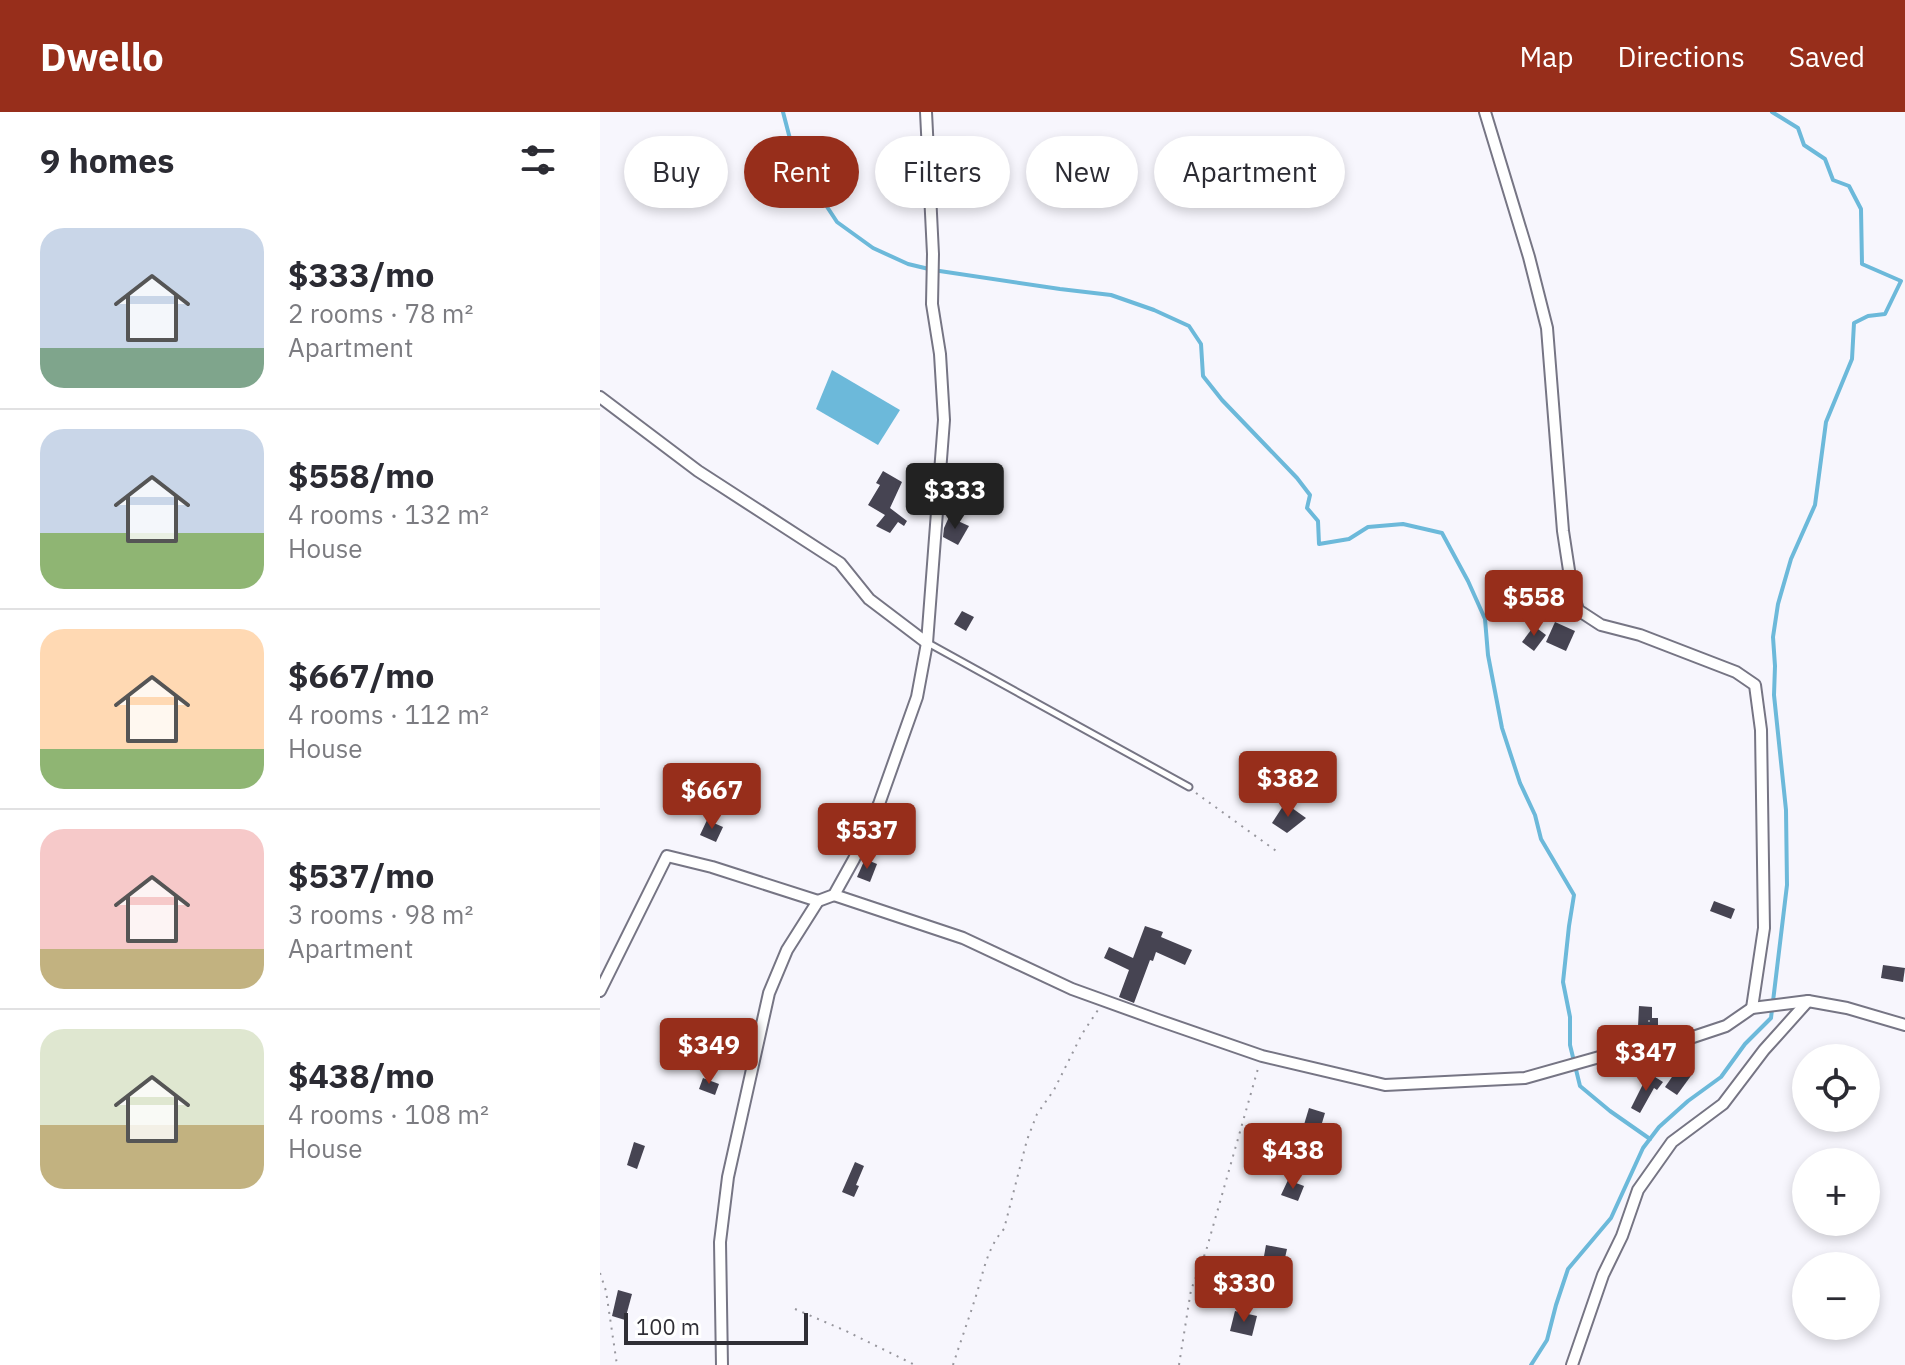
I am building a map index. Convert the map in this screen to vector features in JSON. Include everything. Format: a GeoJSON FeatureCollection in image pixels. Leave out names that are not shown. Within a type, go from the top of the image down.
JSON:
{"type":"FeatureCollection","features":[{"type":"Feature","properties":{"kind":"street"},"geometry":{"type":"LineString","coordinates":[[834,895],[879,804],[917,697],[927,643],[944,420],[940,354],[932,304],[933,254],[926,112]]}},
{"type":"Feature","properties":{"kind":"street"},"geometry":{"type":"LineString","coordinates":[[1485,112],[1547,328],[1563,531],[1578,610],[1601,625],[1640,635],[1736,672],[1755,685],[1761,730],[1764,928],[1752,1008]]}},
{"type":"Feature","properties":{"kind":"street"},"geometry":{"type":"LineString","coordinates":[[600,397],[698,471],[840,563],[869,599],[927,643]]}},
{"type":"Feature","properties":{"kind":"street"},"geometry":{"type":"LineString","coordinates":[[600,991],[667,856],[818,901]]}},
{"type":"Feature","properties":{"kind":"street"},"geometry":{"type":"LineString","coordinates":[[722,1365],[720,1242],[728,1177],[769,993],[787,950],[818,901],[834,895],[963,938],[1072,989],[1262,1056],[1385,1085],[1525,1078],[1603,1056],[1690,1038],[1726,1026],[1752,1008],[1808,1001],[1847,1008],[1905,1025]]}},
{"type":"Feature","properties":{"kind":"street"},"geometry":{"type":"LineString","coordinates":[[1572,1365],[1603,1275],[1622,1236],[1638,1190],[1672,1142],[1723,1104],[1764,1050],[1808,1001]]}},
{"type":"Feature","properties":{"kind":"lane"},"geometry":{"type":"LineString","coordinates":[[927,643],[1189,787]]}},
{"type":"Feature","properties":{"kind":"path"},"geometry":{"type":"LineString","coordinates":[[1189,787],[1279,853]]}},
{"type":"Feature","properties":{"kind":"path"},"geometry":{"type":"LineString","coordinates":[[953,1365],[987,1255],[1004,1229],[1027,1140],[1037,1114],[1054,1090],[1082,1034],[1105,1001]]}},
{"type":"Feature","properties":{"kind":"path"},"geometry":{"type":"LineString","coordinates":[[1179,1365],[1191,1290],[1206,1251],[1262,1056]]}},
{"type":"Feature","properties":{"kind":"path"},"geometry":{"type":"LineString","coordinates":[[600,1273],[606,1291],[617,1365]]}},
{"type":"Feature","properties":{"kind":"path"},"geometry":{"type":"LineString","coordinates":[[795,1309],[915,1365]]}},
{"type":"Feature","properties":{"kind":"water"},"geometry":{"type":"Polygon","coordinates":[[[832,370],[900,410],[878,445],[816,409],[832,370]]]}},
{"type":"Feature","properties":{"kind":"building"},"geometry":{"type":"Polygon","coordinates":[[[883,471],[902,482],[890,508],[907,521],[904,526],[898,522],[890,533],[876,526],[885,515],[868,505],[880,485],[876,483],[883,471]]]}},
{"type":"Feature","properties":{"kind":"building"},"geometry":{"type":"Polygon","coordinates":[[[949,517],[969,526],[958,545],[943,537],[949,517]]]}},
{"type":"Feature","properties":{"kind":"building"},"geometry":{"type":"Polygon","coordinates":[[[962,611],[974,617],[966,631],[954,624],[962,611]]]}},
{"type":"Feature","properties":{"kind":"building"},"geometry":{"type":"Polygon","coordinates":[[[1555,622],[1575,631],[1566,651],[1546,642],[1555,622]]]}},
{"type":"Feature","properties":{"kind":"building"},"geometry":{"type":"Polygon","coordinates":[[[1534,626],[1546,635],[1534,651],[1522,642],[1534,626]]]}},
{"type":"Feature","properties":{"kind":"building"},"geometry":{"type":"Polygon","coordinates":[[[1285,803],[1306,818],[1287,833],[1272,823],[1285,803]]]}},
{"type":"Feature","properties":{"kind":"building"},"geometry":{"type":"Polygon","coordinates":[[[707,820],[723,827],[716,842],[700,835],[707,820]]]}},
{"type":"Feature","properties":{"kind":"building"},"geometry":{"type":"Polygon","coordinates":[[[865,859],[877,864],[870,882],[857,877],[865,859]]]}},
{"type":"Feature","properties":{"kind":"building"},"geometry":{"type":"Polygon","coordinates":[[[1714,901],[1735,909],[1731,919],[1710,911],[1714,901]]]}},
{"type":"Feature","properties":{"kind":"building"},"geometry":{"type":"Polygon","coordinates":[[[1145,926],[1163,932],[1161,937],[1192,950],[1185,965],[1156,952],[1134,1003],[1119,997],[1129,970],[1104,958],[1109,947],[1133,958],[1145,926]]]}},
{"type":"Feature","properties":{"kind":"building"},"geometry":{"type":"Polygon","coordinates":[[[1883,965],[1905,968],[1903,982],[1881,978],[1883,965]]]}},
{"type":"Feature","properties":{"kind":"building"},"geometry":{"type":"Polygon","coordinates":[[[1639,1006],[1652,1007],[1652,1018],[1658,1018],[1658,1028],[1638,1027],[1639,1006]]]}},
{"type":"Feature","properties":{"kind":"building"},"geometry":{"type":"Polygon","coordinates":[[[1681,1064],[1693,1073],[1677,1095],[1665,1087],[1681,1064]]]}},
{"type":"Feature","properties":{"kind":"building"},"geometry":{"type":"Polygon","coordinates":[[[1652,1075],[1663,1082],[1657,1090],[1654,1088],[1640,1113],[1631,1108],[1643,1084],[1652,1075]]]}},
{"type":"Feature","properties":{"kind":"building"},"geometry":{"type":"Polygon","coordinates":[[[703,1078],[719,1084],[715,1095],[699,1089],[703,1078]]]}},
{"type":"Feature","properties":{"kind":"building"},"geometry":{"type":"Polygon","coordinates":[[[1309,1108],[1325,1113],[1319,1133],[1303,1128],[1309,1108]]]}},
{"type":"Feature","properties":{"kind":"building"},"geometry":{"type":"Polygon","coordinates":[[[634,1142],[645,1146],[637,1169],[627,1165],[634,1142]]]}},
{"type":"Feature","properties":{"kind":"building"},"geometry":{"type":"Polygon","coordinates":[[[855,1162],[864,1166],[854,1197],[842,1192],[855,1162]]]}},
{"type":"Feature","properties":{"kind":"building"},"geometry":{"type":"Polygon","coordinates":[[[1288,1180],[1304,1186],[1298,1201],[1281,1195],[1288,1180]]]}},
{"type":"Feature","properties":{"kind":"building"},"geometry":{"type":"Polygon","coordinates":[[[1266,1245],[1287,1249],[1282,1271],[1262,1267],[1266,1245]]]}},
{"type":"Feature","properties":{"kind":"building"},"geometry":{"type":"Polygon","coordinates":[[[618,1290],[632,1294],[625,1320],[612,1316],[618,1290]]]}},
{"type":"Feature","properties":{"kind":"building"},"geometry":{"type":"Polygon","coordinates":[[[1235,1311],[1257,1316],[1252,1336],[1230,1331],[1235,1311]]]}},
{"type":"Feature","properties":{"kind":"waterway"},"geometry":{"type":"LineString","coordinates":[[783,112],[795,158],[837,222],[873,248],[908,264],[933,270],[1111,295],[1189,326],[1201,344],[1203,376],[1310,495],[1307,508],[1318,521],[1319,544],[1349,539],[1368,527],[1403,524],[1442,533],[1485,619],[1488,655],[1502,728],[1520,783],[1535,815],[1541,839],[1574,895],[1563,982],[1570,1017],[1570,1045],[1580,1086],[1650,1139]]}},
{"type":"Feature","properties":{"kind":"waterway"},"geometry":{"type":"LineString","coordinates":[[1531,1365],[1547,1340],[1568,1269],[1611,1218],[1643,1148],[1659,1127],[1721,1077],[1745,1044],[1771,1018],[1787,885],[1786,810],[1774,695],[1773,637],[1778,604],[1791,559],[1815,505],[1826,422],[1852,359],[1854,323],[1868,316],[1885,314],[1901,281],[1862,264],[1861,209],[1849,186],[1833,180],[1825,159],[1804,145],[1798,128],[1772,112]]}}]}
